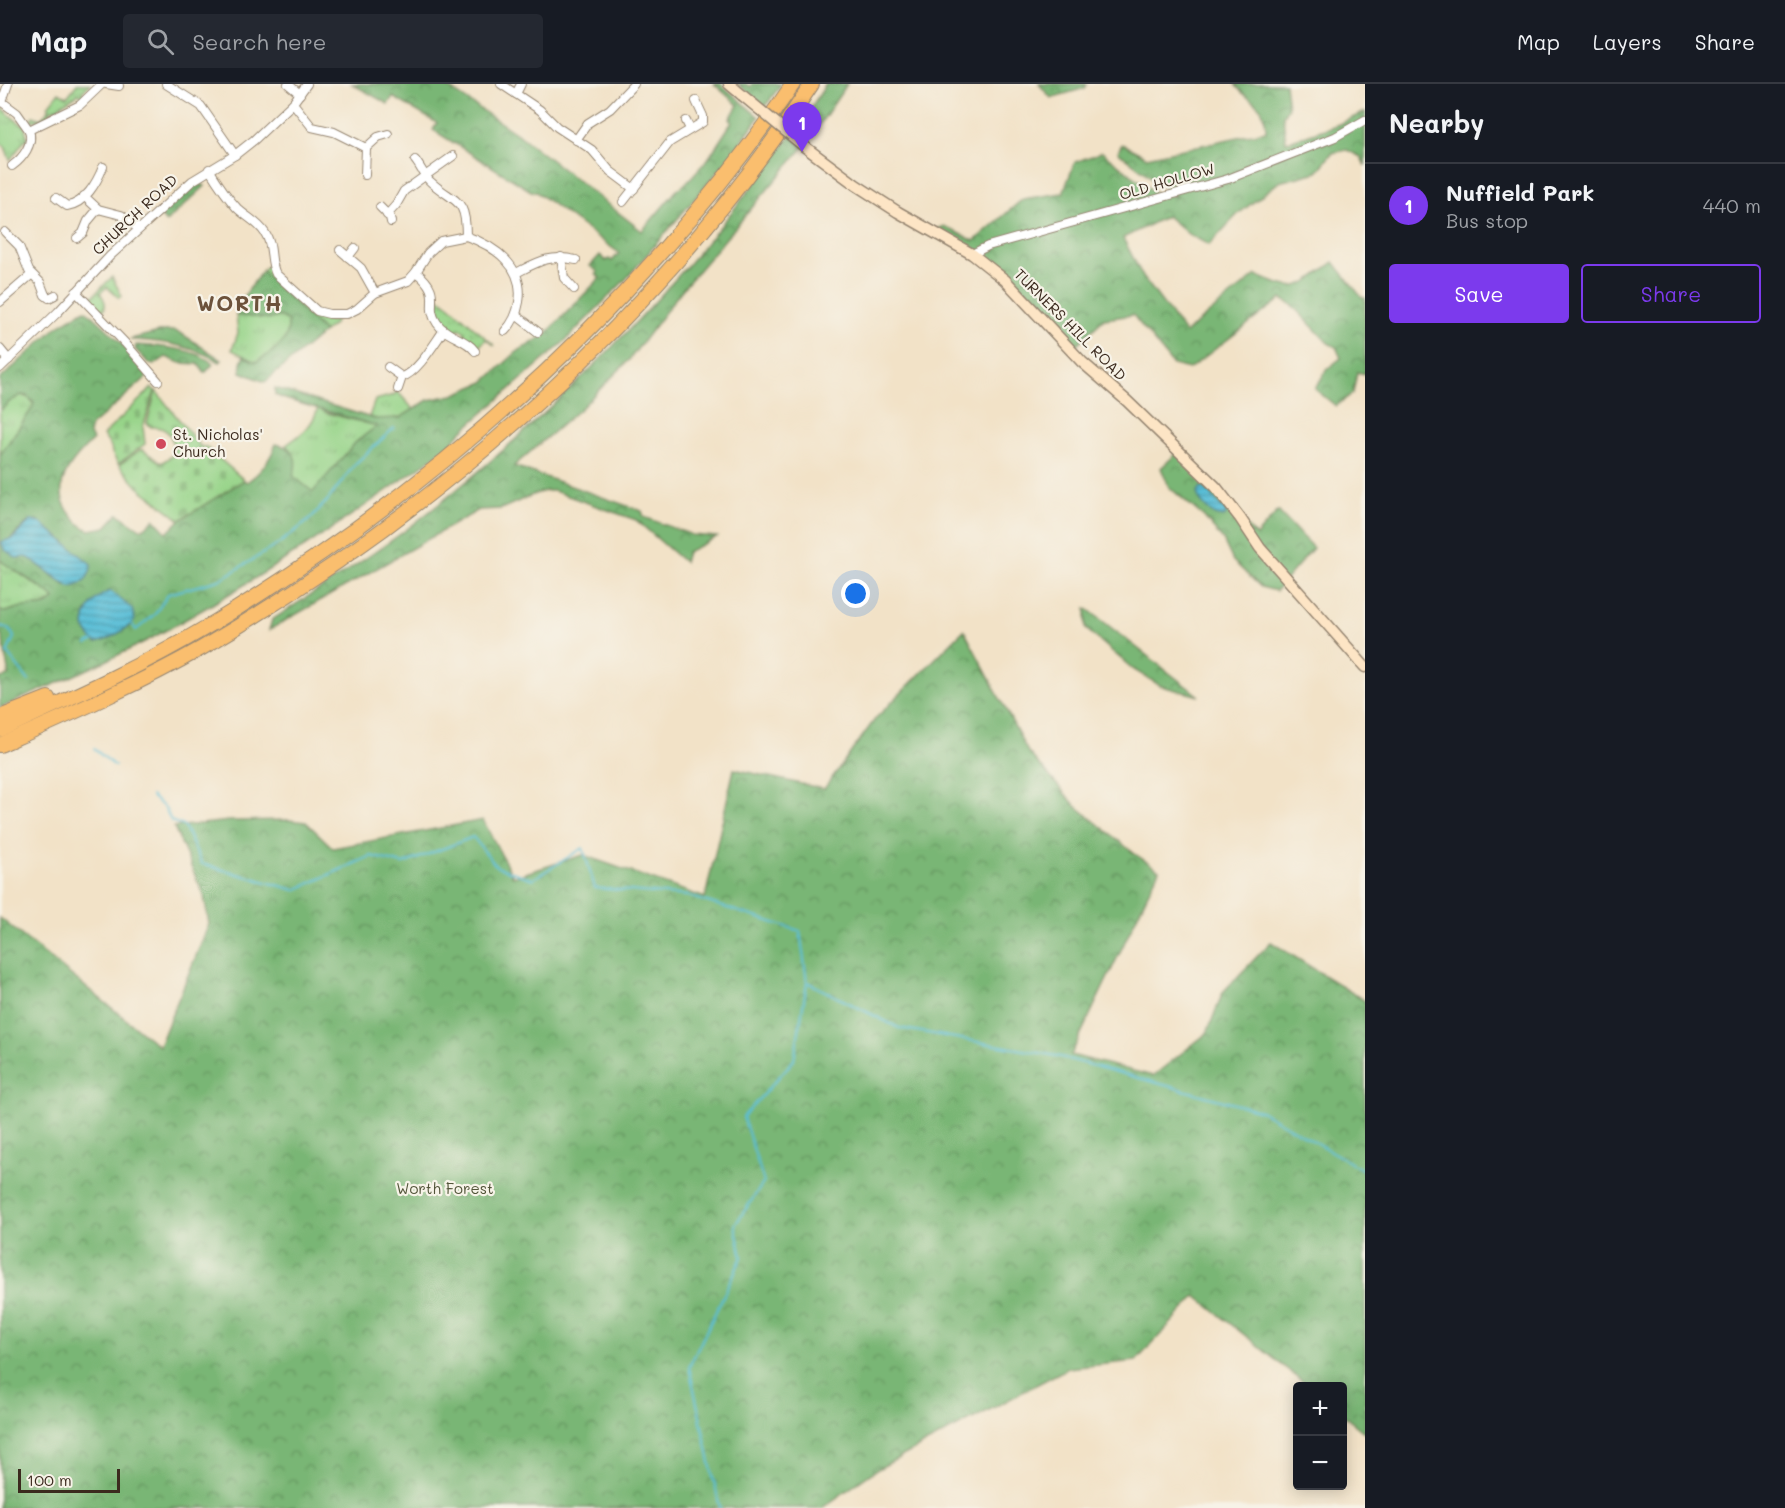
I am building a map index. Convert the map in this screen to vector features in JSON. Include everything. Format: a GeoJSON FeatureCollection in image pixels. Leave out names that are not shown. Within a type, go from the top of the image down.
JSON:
{"type":"FeatureCollection","features":[{"type":"Feature","properties":{"kind":"highway"},"geometry":{"type":"LineString","coordinates":[[0,730],[104,683],[204,629],[300,568],[384,509],[484,428],[576,344],[625,294],[704,204],[763,129],[793,84]]}},
{"type":"Feature","properties":{"kind":"highway"},"geometry":{"type":"LineString","coordinates":[[0,745],[80,711],[201,648],[332,566],[404,514],[514,423],[589,353],[640,301],[750,173],[778,136],[812,84]]}},
{"type":"Feature","properties":{"kind":"highway"},"geometry":{"type":"LineString","coordinates":[[0,717],[64,692],[104,683]]}},
{"type":"Feature","properties":{"kind":"street"},"geometry":{"type":"LineString","coordinates":[[8,84],[1,101],[17,113],[31,134],[29,144],[20,159],[12,166]]}},
{"type":"Feature","properties":{"kind":"street"},"geometry":{"type":"LineString","coordinates":[[29,130],[80,105],[102,84]]}},
{"type":"Feature","properties":{"kind":"street"},"geometry":{"type":"LineString","coordinates":[[106,84],[118,86]]}},
{"type":"Feature","properties":{"kind":"street"},"geometry":{"type":"LineString","coordinates":[[166,84],[201,106],[235,154]]}},
{"type":"Feature","properties":{"kind":"street","name":"CHURCH ROAD"},"geometry":{"type":"LineString","coordinates":[[0,368],[40,331],[101,264],[192,181],[254,140],[293,103],[307,84]]}},
{"type":"Feature","properties":{"kind":"street"},"geometry":{"type":"LineString","coordinates":[[501,84],[540,110],[557,128],[592,150],[610,171],[634,189]]}},
{"type":"Feature","properties":{"kind":"street"},"geometry":{"type":"LineString","coordinates":[[516,94],[521,84]]}},
{"type":"Feature","properties":{"kind":"street"},"geometry":{"type":"LineString","coordinates":[[576,140],[588,123],[610,109],[634,84]]}},
{"type":"Feature","properties":{"kind":"street","name":"TURNERS HILL ROAD"},"geometry":{"type":"LineString","coordinates":[[729,84],[805,147],[856,185],[972,255],[1005,280],[1082,362],[1127,401],[1216,487],[1260,548],[1365,667]]}},
{"type":"Feature","properties":{"kind":"street"},"geometry":{"type":"LineString","coordinates":[[290,86],[300,94]]}},
{"type":"Feature","properties":{"kind":"street"},"geometry":{"type":"LineString","coordinates":[[623,202],[670,142],[701,124],[703,119],[696,102]]}},
{"type":"Feature","properties":{"kind":"street"},"geometry":{"type":"LineString","coordinates":[[293,103],[312,127],[334,132],[366,148]]}},
{"type":"Feature","properties":{"kind":"street","name":"OLD HOLLOW"},"geometry":{"type":"LineString","coordinates":[[972,255],[988,246],[1228,179],[1335,137],[1365,120]]}},
{"type":"Feature","properties":{"kind":"street"},"geometry":{"type":"LineString","coordinates":[[686,121],[690,129]]}},
{"type":"Feature","properties":{"kind":"street"},"geometry":{"type":"LineString","coordinates":[[364,175],[366,148],[378,137],[388,134]]}},
{"type":"Feature","properties":{"kind":"street"},"geometry":{"type":"LineString","coordinates":[[380,207],[389,219],[402,193],[453,156]]}},
{"type":"Feature","properties":{"kind":"street"},"geometry":{"type":"LineString","coordinates":[[415,160],[430,182],[451,195],[458,203],[465,218],[466,236]]}},
{"type":"Feature","properties":{"kind":"street"},"geometry":{"type":"LineString","coordinates":[[56,198],[64,205],[70,206],[84,196],[96,182],[103,167]]}},
{"type":"Feature","properties":{"kind":"street"},"geometry":{"type":"LineString","coordinates":[[209,169],[238,208],[254,220],[265,233],[270,242],[276,274],[317,310],[329,314],[347,314],[357,309],[375,293],[402,284],[416,272],[432,248],[449,238],[466,236],[498,252],[516,273],[520,294],[516,315],[512,324],[505,331]]}},
{"type":"Feature","properties":{"kind":"street"},"geometry":{"type":"LineString","coordinates":[[84,196],[98,209],[121,215],[139,229]]}},
{"type":"Feature","properties":{"kind":"street"},"geometry":{"type":"LineString","coordinates":[[77,238],[98,209]]}},
{"type":"Feature","properties":{"kind":"street"},"geometry":{"type":"LineString","coordinates":[[5,232],[19,246],[31,275],[40,282],[47,297],[51,298],[55,295]]}},
{"type":"Feature","properties":{"kind":"street"},"geometry":{"type":"LineString","coordinates":[[558,247],[564,278],[574,289]]}},
{"type":"Feature","properties":{"kind":"street"},"geometry":{"type":"LineString","coordinates":[[348,256],[355,248]]}},
{"type":"Feature","properties":{"kind":"street"},"geometry":{"type":"LineString","coordinates":[[340,250],[365,274],[375,293]]}},
{"type":"Feature","properties":{"kind":"street"},"geometry":{"type":"LineString","coordinates":[[516,273],[543,260],[560,257],[576,260]]}},
{"type":"Feature","properties":{"kind":"street"},"geometry":{"type":"LineString","coordinates":[[416,272],[430,285],[434,317],[444,330],[470,345],[475,351]]}},
{"type":"Feature","properties":{"kind":"street"},"geometry":{"type":"LineString","coordinates":[[0,302],[31,275]]}},
{"type":"Feature","properties":{"kind":"street"},"geometry":{"type":"LineString","coordinates":[[76,292],[158,381]]}},
{"type":"Feature","properties":{"kind":"street"},"geometry":{"type":"LineString","coordinates":[[516,315],[538,332]]}},
{"type":"Feature","properties":{"kind":"street"},"geometry":{"type":"LineString","coordinates":[[398,389],[402,377],[415,369],[444,330]]}},
{"type":"Feature","properties":{"kind":"street"},"geometry":{"type":"LineString","coordinates":[[0,349],[9,360]]}},
{"type":"Feature","properties":{"kind":"street"},"geometry":{"type":"LineString","coordinates":[[388,367],[402,377]]}},
{"type":"Feature","properties":{"kind":"green space"},"geometry":{"type":"Polygon","coordinates":[[[77,84],[90,84],[82,92],[85,96],[83,98],[79,94],[59,106],[60,111],[58,112],[56,108],[50,111],[51,115],[41,120],[30,121],[33,116],[41,119],[59,92],[67,97],[77,84]]]}},
{"type":"Feature","properties":{"kind":"green space"},"geometry":{"type":"Polygon","coordinates":[[[352,84],[443,84],[523,138],[642,231],[676,191],[708,159],[732,122],[730,119],[738,105],[714,84],[721,84],[759,117],[727,161],[626,279],[563,343],[461,432],[449,446],[340,523],[189,618],[132,649],[0,708],[0,678],[9,676],[2,636],[0,636],[0,611],[44,605],[54,599],[0,560],[0,455],[34,403],[27,396],[21,395],[0,411],[0,379],[58,326],[85,310],[110,331],[138,362],[147,377],[91,426],[89,433],[93,440],[71,465],[62,484],[65,505],[78,523],[90,530],[106,527],[118,514],[140,529],[145,528],[154,519],[167,533],[180,520],[257,474],[265,465],[276,444],[291,451],[296,465],[293,476],[313,492],[356,442],[377,426],[285,399],[275,395],[275,388],[375,419],[400,418],[428,400],[453,395],[484,382],[518,351],[545,335],[600,278],[596,274],[598,272],[590,266],[600,255],[606,261],[609,259],[612,261],[619,253],[536,192],[433,130],[437,123],[393,97],[388,104],[352,84]],[[37,520],[29,521],[10,539],[18,558],[29,558],[66,586],[77,586],[85,580],[65,542],[37,520]],[[111,591],[86,612],[84,627],[96,643],[110,638],[132,624],[132,609],[111,591]]]}},
{"type":"Feature","properties":{"kind":"green space"},"geometry":{"type":"Polygon","coordinates":[[[738,84],[746,84],[750,87],[752,84],[781,84],[765,107],[738,84]]]}},
{"type":"Feature","properties":{"kind":"green space"},"geometry":{"type":"Polygon","coordinates":[[[826,84],[847,84],[808,142],[681,291],[629,360],[581,408],[514,466],[642,511],[644,517],[692,535],[717,537],[687,552],[684,562],[636,520],[554,491],[545,491],[501,509],[479,510],[269,630],[272,620],[345,573],[463,485],[555,403],[599,360],[683,271],[722,224],[794,131],[826,84]]]}},
{"type":"Feature","properties":{"kind":"green space"},"geometry":{"type":"Polygon","coordinates":[[[1039,84],[1087,84],[1085,88],[1051,98],[1039,84]]]}},
{"type":"Feature","properties":{"kind":"green space"},"geometry":{"type":"Polygon","coordinates":[[[1235,84],[1285,84],[1288,107],[1283,116],[1286,142],[1339,124],[1365,112],[1365,166],[1361,157],[1347,150],[1332,153],[1317,172],[1279,182],[1237,215],[1209,245],[1188,234],[1167,216],[1123,238],[1143,277],[1185,333],[1256,275],[1281,285],[1297,286],[1313,278],[1334,262],[1362,298],[1365,298],[1365,374],[1357,372],[1353,393],[1336,406],[1315,389],[1327,369],[1341,358],[1336,347],[1328,343],[1291,304],[1281,299],[1189,369],[1173,365],[1133,315],[1104,319],[1074,347],[1009,277],[937,229],[944,226],[974,241],[1023,199],[1063,193],[1075,162],[1102,152],[1154,192],[1177,197],[1118,152],[1122,144],[1147,157],[1266,131],[1260,108],[1235,84]]]}},
{"type":"Feature","properties":{"kind":"green space"},"geometry":{"type":"Polygon","coordinates":[[[0,107],[24,125],[28,139],[10,160],[5,147],[0,142],[0,107]]]}},
{"type":"Feature","properties":{"kind":"green space"},"geometry":{"type":"Polygon","coordinates":[[[202,184],[205,186],[166,222],[160,215],[202,184]]]}},
{"type":"Feature","properties":{"kind":"green space"},"geometry":{"type":"Polygon","coordinates":[[[268,266],[274,279],[313,311],[314,315],[330,321],[336,319],[334,324],[324,332],[262,271],[268,266]]]}},
{"type":"Feature","properties":{"kind":"green space"},"geometry":{"type":"Polygon","coordinates":[[[262,271],[324,332],[265,382],[241,372],[241,363],[244,356],[256,362],[280,346],[288,329],[288,321],[280,316],[271,319],[236,315],[242,299],[262,271]]]}},
{"type":"Feature","properties":{"kind":"green space"},"geometry":{"type":"Polygon","coordinates":[[[112,277],[122,296],[119,298],[107,287],[100,293],[105,303],[101,311],[89,297],[92,297],[112,277]]]}},
{"type":"Feature","properties":{"kind":"green space"},"geometry":{"type":"Polygon","coordinates":[[[438,297],[495,346],[486,339],[477,349],[463,337],[465,332],[459,328],[456,333],[451,330],[441,318],[438,297]]]}},
{"type":"Feature","properties":{"kind":"green space"},"geometry":{"type":"Polygon","coordinates":[[[236,315],[271,319],[281,316],[288,321],[284,341],[275,350],[256,362],[232,350],[238,333],[236,315]]]}},
{"type":"Feature","properties":{"kind":"green space"},"geometry":{"type":"Polygon","coordinates":[[[163,331],[175,331],[182,334],[222,360],[220,362],[178,345],[131,339],[163,331]]]}},
{"type":"Feature","properties":{"kind":"green space"},"geometry":{"type":"Polygon","coordinates":[[[136,345],[187,351],[213,364],[206,372],[198,364],[180,363],[166,357],[154,365],[150,364],[135,349],[136,345]]]}},
{"type":"Feature","properties":{"kind":"green space"},"geometry":{"type":"Polygon","coordinates":[[[152,388],[155,391],[143,427],[145,444],[118,464],[103,435],[152,388]]]}},
{"type":"Feature","properties":{"kind":"green space"},"geometry":{"type":"Polygon","coordinates":[[[156,391],[201,447],[206,447],[244,480],[180,520],[138,487],[119,465],[140,450],[161,463],[172,456],[172,439],[167,431],[151,427],[147,423],[156,391]]]}},
{"type":"Feature","properties":{"kind":"green space"},"geometry":{"type":"Polygon","coordinates":[[[397,391],[414,410],[392,419],[369,417],[375,400],[394,395],[397,391]]]}},
{"type":"Feature","properties":{"kind":"green space"},"geometry":{"type":"Polygon","coordinates":[[[21,395],[31,399],[34,406],[0,455],[0,411],[21,395]]]}},
{"type":"Feature","properties":{"kind":"green space"},"geometry":{"type":"Polygon","coordinates":[[[318,408],[327,413],[377,426],[356,442],[313,493],[293,476],[293,453],[286,445],[306,430],[318,408]]]}},
{"type":"Feature","properties":{"kind":"green space"},"geometry":{"type":"Polygon","coordinates":[[[1177,453],[1256,536],[1278,511],[1313,548],[1276,591],[1261,587],[1233,561],[1223,540],[1204,517],[1169,487],[1161,468],[1177,453]]]}},
{"type":"Feature","properties":{"kind":"green space"},"geometry":{"type":"Polygon","coordinates":[[[0,560],[47,590],[53,596],[53,601],[42,606],[0,611],[0,560]]]}},
{"type":"Feature","properties":{"kind":"green space"},"geometry":{"type":"Polygon","coordinates":[[[1086,608],[1199,696],[1161,686],[1134,670],[1086,629],[1086,608]]]}},
{"type":"Feature","properties":{"kind":"green space","name":"Worth Forest"},"geometry":{"type":"Polygon","coordinates":[[[964,630],[1028,752],[1076,806],[1135,854],[1159,870],[1071,1055],[1153,1076],[1207,1033],[1223,992],[1271,942],[1365,1001],[1365,1433],[1347,1418],[1347,1382],[1303,1382],[1196,1296],[1136,1361],[1068,1368],[876,1470],[822,1508],[0,1508],[0,918],[159,1046],[209,924],[204,896],[174,827],[229,821],[306,822],[333,848],[483,820],[513,877],[583,855],[705,898],[734,769],[824,789],[876,718],[964,630]]]}},
{"type":"Feature","properties":{"kind":"water"},"geometry":{"type":"Polygon","coordinates":[[[1201,487],[1205,488],[1227,513],[1224,517],[1215,515],[1204,505],[1197,493],[1201,487]]]}},
{"type":"Feature","properties":{"kind":"water"},"geometry":{"type":"Polygon","coordinates":[[[31,520],[41,523],[91,564],[88,577],[81,583],[69,587],[29,558],[16,558],[4,549],[1,542],[13,538],[31,520]]]}},
{"type":"Feature","properties":{"kind":"water"},"geometry":{"type":"Polygon","coordinates":[[[111,591],[132,609],[135,620],[117,634],[96,643],[84,627],[86,615],[95,600],[111,591]]]}},
{"type":"Feature","properties":{"kind":"waterway"},"geometry":{"type":"LineString","coordinates":[[132,624],[136,630],[155,614],[168,594],[219,580],[277,545],[308,521],[328,500],[355,464],[394,428]]}},
{"type":"Feature","properties":{"kind":"waterway"},"geometry":{"type":"LineString","coordinates":[[0,626],[8,629],[13,635],[7,653],[29,681]]}},
{"type":"Feature","properties":{"kind":"waterway"},"geometry":{"type":"LineString","coordinates":[[87,644],[93,641]]}},
{"type":"Feature","properties":{"kind":"waterway"},"geometry":{"type":"LineString","coordinates":[[94,749],[115,766]]}},
{"type":"Feature","properties":{"kind":"waterway"},"geometry":{"type":"LineString","coordinates":[[151,796],[165,808],[171,821],[184,826],[202,864],[295,890],[371,856],[403,864],[473,837],[497,867],[533,879],[583,848],[595,888],[688,896],[800,931],[807,982],[794,1060],[743,1117],[764,1182],[735,1225],[742,1257],[689,1367],[720,1508]]}},
{"type":"Feature","properties":{"kind":"waterway"},"geometry":{"type":"LineString","coordinates":[[807,982],[899,1028],[1057,1056],[1261,1111],[1365,1171]]}},
{"type":"Feature","properties":{"kind":"place","name":"Nuffield Park"},"geometry":{"type":"Point","coordinates":[802,152]}},
{"type":"Feature","properties":{"kind":"place","name":"St. Nicholas' Church"},"geometry":{"type":"Point","coordinates":[161,444]}},
{"type":"Feature","properties":{"kind":"district","name":"WORTH"},"geometry":{"type":"Point","coordinates":[240,304]}}]}
